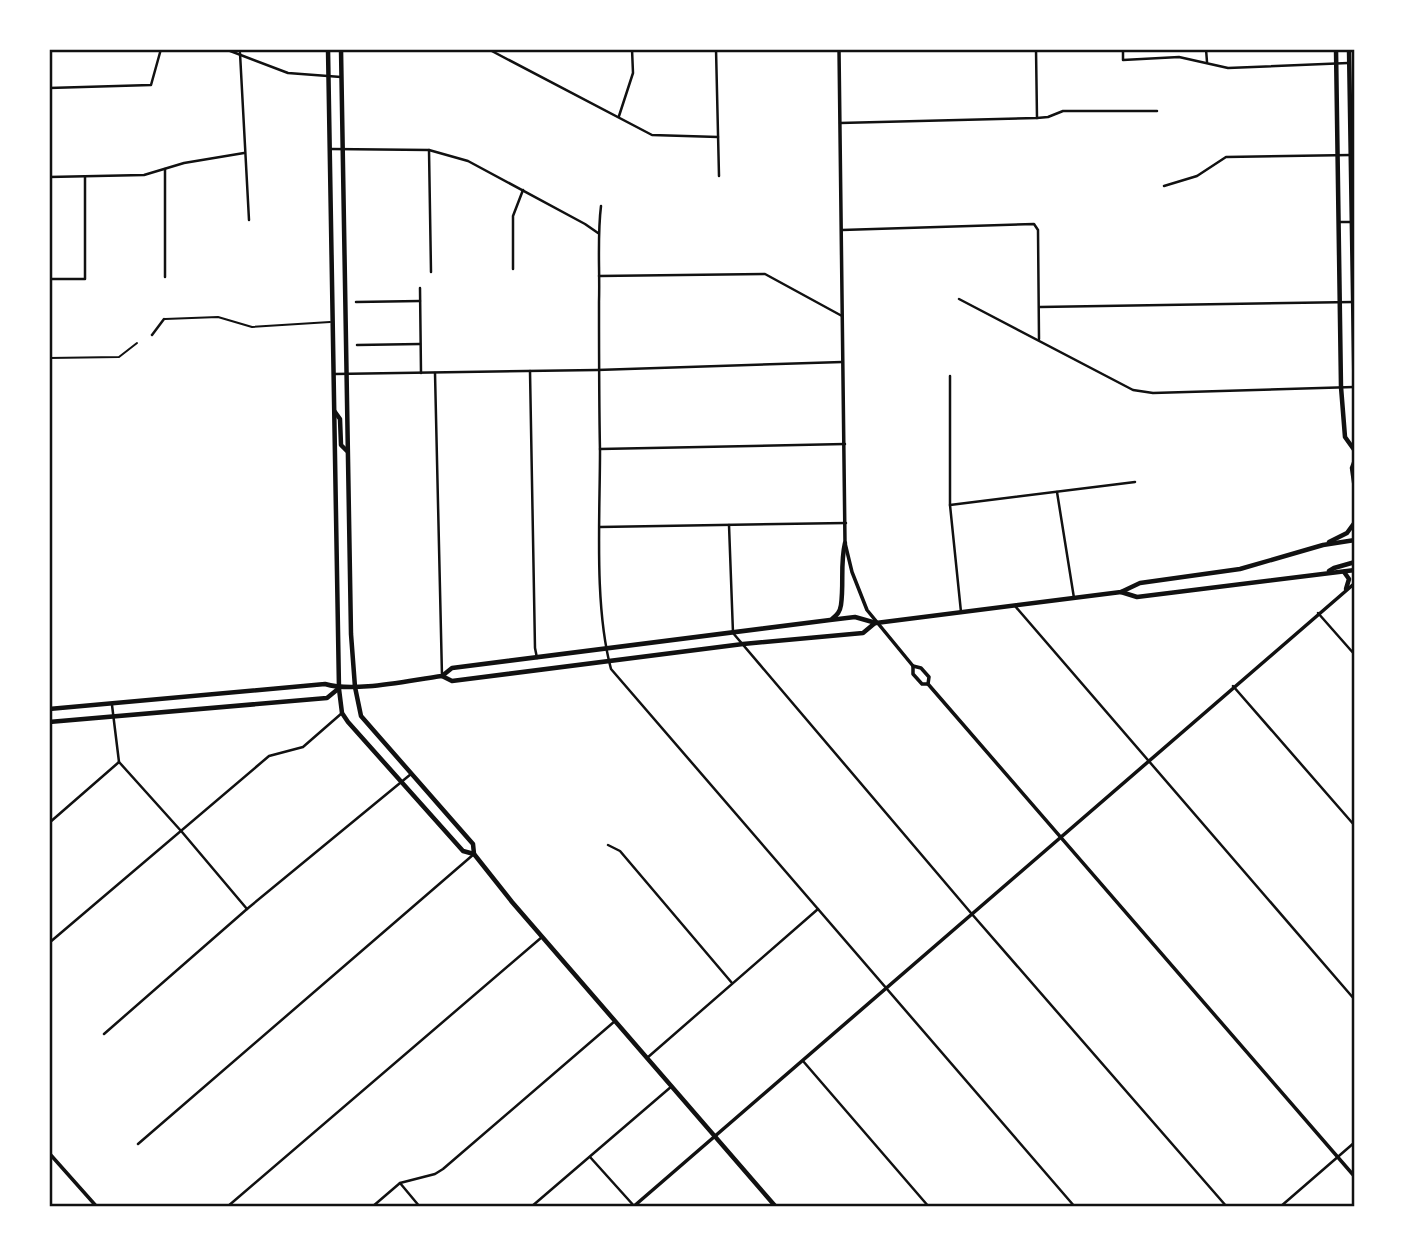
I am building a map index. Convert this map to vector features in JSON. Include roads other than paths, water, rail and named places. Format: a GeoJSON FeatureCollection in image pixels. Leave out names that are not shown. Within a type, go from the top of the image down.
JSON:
{"type":"FeatureCollection","features":[{"type":"Feature","properties":{"kind":"main road"},"geometry":{"type":"LineString","coordinates":[[328,49],[339,689],[342,713],[463,852],[474,854]]}},
{"type":"Feature","properties":{"kind":"main road"},"geometry":{"type":"LineString","coordinates":[[341,49],[351,649],[356,702],[361,716],[440,803],[473,844],[474,854],[542,937],[776,1207]]}},
{"type":"Feature","properties":{"kind":"main road"},"geometry":{"type":"LineString","coordinates":[[1336,49],[1341,387],[1345,437],[1355,451]]}},
{"type":"Feature","properties":{"kind":"main road"},"geometry":{"type":"LineString","coordinates":[[1349,49],[1355,416]]}},
{"type":"Feature","properties":{"kind":"main road"},"geometry":{"type":"LineString","coordinates":[[335,412],[340,419],[341,445],[347,451]]}},
{"type":"Feature","properties":{"kind":"main road"},"geometry":{"type":"LineString","coordinates":[[1355,460],[1352,468],[1355,489]]}},
{"type":"Feature","properties":{"kind":"main road"},"geometry":{"type":"LineString","coordinates":[[1323,545],[1347,533],[1355,522]]}},
{"type":"Feature","properties":{"kind":"main road"},"geometry":{"type":"LineString","coordinates":[[49,709],[325,684],[339,689],[442,676],[452,668],[830,620],[855,617],[876,623],[1015,606],[1121,592],[1140,583],[1240,569],[1323,545],[1355,540]]}},
{"type":"Feature","properties":{"kind":"main road"},"geometry":{"type":"LineString","coordinates":[[830,620],[838,613],[841,605],[841,561],[845,543]]}},
{"type":"Feature","properties":{"kind":"main road"},"geometry":{"type":"LineString","coordinates":[[1328,572],[1355,560]]}},
{"type":"Feature","properties":{"kind":"main road"},"geometry":{"type":"LineString","coordinates":[[1121,592],[1137,597],[1355,570]]}},
{"type":"Feature","properties":{"kind":"main road"},"geometry":{"type":"LineString","coordinates":[[1343,572],[1349,579],[1346,589]]}},
{"type":"Feature","properties":{"kind":"main road"},"geometry":{"type":"LineString","coordinates":[[442,676],[452,681],[743,644],[863,633],[876,623]]}},
{"type":"Feature","properties":{"kind":"main road"},"geometry":{"type":"LineString","coordinates":[[49,722],[327,698],[339,689]]}},
{"type":"Feature","properties":{"kind":"street"},"geometry":{"type":"LineString","coordinates":[[49,88],[151,85],[161,49]]}},
{"type":"Feature","properties":{"kind":"street"},"geometry":{"type":"LineString","coordinates":[[225,49],[288,73],[341,77]]}},
{"type":"Feature","properties":{"kind":"street"},"geometry":{"type":"LineString","coordinates":[[488,49],[652,135],[718,137]]}},
{"type":"Feature","properties":{"kind":"street"},"geometry":{"type":"LineString","coordinates":[[619,116],[633,73],[632,49]]}},
{"type":"Feature","properties":{"kind":"street"},"geometry":{"type":"LineString","coordinates":[[716,49],[719,176]]}},
{"type":"Feature","properties":{"kind":"street"},"geometry":{"type":"LineString","coordinates":[[839,49],[845,543],[860,596],[876,623],[913,666],[924,671],[929,677],[928,684]]}},
{"type":"Feature","properties":{"kind":"street"},"geometry":{"type":"LineString","coordinates":[[1036,49],[1037,118]]}},
{"type":"Feature","properties":{"kind":"street"},"geometry":{"type":"LineString","coordinates":[[1123,49],[1123,60],[1179,57],[1228,68],[1349,63]]}},
{"type":"Feature","properties":{"kind":"street"},"geometry":{"type":"LineString","coordinates":[[1206,49],[1207,62]]}},
{"type":"Feature","properties":{"kind":"street"},"geometry":{"type":"LineString","coordinates":[[240,53],[249,220]]}},
{"type":"Feature","properties":{"kind":"street"},"geometry":{"type":"LineString","coordinates":[[840,123],[1037,118],[1063,111],[1157,111]]}},
{"type":"Feature","properties":{"kind":"street"},"geometry":{"type":"LineString","coordinates":[[330,149],[429,150],[468,160],[585,223],[598,233]]}},
{"type":"Feature","properties":{"kind":"street"},"geometry":{"type":"LineString","coordinates":[[429,150],[431,272]]}},
{"type":"Feature","properties":{"kind":"street"},"geometry":{"type":"LineString","coordinates":[[49,177],[144,175],[184,163],[244,153]]}},
{"type":"Feature","properties":{"kind":"street"},"geometry":{"type":"LineString","coordinates":[[1164,186],[1197,176],[1226,157],[1351,155]]}},
{"type":"Feature","properties":{"kind":"street"},"geometry":{"type":"LineString","coordinates":[[165,168],[165,277]]}},
{"type":"Feature","properties":{"kind":"street"},"geometry":{"type":"LineString","coordinates":[[49,279],[85,279],[85,177]]}},
{"type":"Feature","properties":{"kind":"street"},"geometry":{"type":"LineString","coordinates":[[513,269],[513,216],[524,190]]}},
{"type":"Feature","properties":{"kind":"street"},"geometry":{"type":"LineString","coordinates":[[601,206],[598,233],[597,370],[600,527],[605,649],[611,669],[1075,1207]]}},
{"type":"Feature","properties":{"kind":"street"},"geometry":{"type":"LineString","coordinates":[[1339,222],[1353,222]]}},
{"type":"Feature","properties":{"kind":"street"},"geometry":{"type":"LineString","coordinates":[[842,230],[1034,225],[1038,230],[1039,340]]}},
{"type":"Feature","properties":{"kind":"street"},"geometry":{"type":"LineString","coordinates":[[599,276],[765,274],[842,316]]}},
{"type":"Feature","properties":{"kind":"street"},"geometry":{"type":"LineString","coordinates":[[420,288],[421,373]]}},
{"type":"Feature","properties":{"kind":"street"},"geometry":{"type":"LineString","coordinates":[[959,299],[1133,390],[1153,393],[1354,387]]}},
{"type":"Feature","properties":{"kind":"street"},"geometry":{"type":"LineString","coordinates":[[356,302],[420,301]]}},
{"type":"Feature","properties":{"kind":"street"},"geometry":{"type":"LineString","coordinates":[[1040,307],[1353,302]]}},
{"type":"Feature","properties":{"kind":"street"},"geometry":{"type":"LineString","coordinates":[[152,335],[164,318]]}},
{"type":"Feature","properties":{"kind":"street"},"geometry":{"type":"LineString","coordinates":[[357,345],[420,344]]}},
{"type":"Feature","properties":{"kind":"street"},"geometry":{"type":"LineString","coordinates":[[333,374],[597,370],[842,362]]}},
{"type":"Feature","properties":{"kind":"street"},"geometry":{"type":"LineString","coordinates":[[530,371],[537,658]]}},
{"type":"Feature","properties":{"kind":"street"},"geometry":{"type":"LineString","coordinates":[[435,373],[442,676]]}},
{"type":"Feature","properties":{"kind":"street"},"geometry":{"type":"LineString","coordinates":[[950,376],[950,505],[961,612]]}},
{"type":"Feature","properties":{"kind":"street"},"geometry":{"type":"LineString","coordinates":[[600,449],[845,444]]}},
{"type":"Feature","properties":{"kind":"street"},"geometry":{"type":"LineString","coordinates":[[950,505],[1135,482]]}},
{"type":"Feature","properties":{"kind":"street"},"geometry":{"type":"LineString","coordinates":[[1057,492],[1074,598]]}},
{"type":"Feature","properties":{"kind":"street"},"geometry":{"type":"LineString","coordinates":[[600,527],[846,523]]}},
{"type":"Feature","properties":{"kind":"street"},"geometry":{"type":"LineString","coordinates":[[729,525],[733,633],[971,913],[1227,1207]]}},
{"type":"Feature","properties":{"kind":"street"},"geometry":{"type":"LineString","coordinates":[[590,1156],[634,1207],[1355,583]]}},
{"type":"Feature","properties":{"kind":"street"},"geometry":{"type":"LineString","coordinates":[[1015,606],[1355,1000]]}},
{"type":"Feature","properties":{"kind":"street"},"geometry":{"type":"LineString","coordinates":[[1318,613],[1355,655]]}},
{"type":"Feature","properties":{"kind":"street"},"geometry":{"type":"LineString","coordinates":[[913,666],[914,674],[922,684],[928,684],[1355,1177]]}},
{"type":"Feature","properties":{"kind":"street"},"geometry":{"type":"LineString","coordinates":[[1233,686],[1355,826]]}},
{"type":"Feature","properties":{"kind":"street"},"geometry":{"type":"LineString","coordinates":[[112,703],[119,762],[247,909]]}},
{"type":"Feature","properties":{"kind":"street"},"geometry":{"type":"LineString","coordinates":[[49,943],[269,756],[303,747],[342,713]]}},
{"type":"Feature","properties":{"kind":"street"},"geometry":{"type":"LineString","coordinates":[[49,823],[119,762]]}},
{"type":"Feature","properties":{"kind":"street"},"geometry":{"type":"LineString","coordinates":[[104,1034],[247,909],[411,774]]}},
{"type":"Feature","properties":{"kind":"street"},"geometry":{"type":"LineString","coordinates":[[608,845],[620,851],[732,983]]}},
{"type":"Feature","properties":{"kind":"street"},"geometry":{"type":"LineString","coordinates":[[138,1144],[474,854]]}},
{"type":"Feature","properties":{"kind":"street"},"geometry":{"type":"LineString","coordinates":[[647,1058],[818,909]]}},
{"type":"Feature","properties":{"kind":"street"},"geometry":{"type":"LineString","coordinates":[[227,1207],[542,937]]}},
{"type":"Feature","properties":{"kind":"street"},"geometry":{"type":"LineString","coordinates":[[372,1207],[400,1183],[435,1174],[443,1169],[615,1021]]}},
{"type":"Feature","properties":{"kind":"street"},"geometry":{"type":"LineString","coordinates":[[802,1060],[929,1207]]}},
{"type":"Feature","properties":{"kind":"street"},"geometry":{"type":"LineString","coordinates":[[531,1207],[672,1086]]}},
{"type":"Feature","properties":{"kind":"street"},"geometry":{"type":"LineString","coordinates":[[1280,1207],[1355,1142]]}},
{"type":"Feature","properties":{"kind":"street"},"geometry":{"type":"LineString","coordinates":[[49,1153],[97,1207]]}},
{"type":"Feature","properties":{"kind":"street"},"geometry":{"type":"LineString","coordinates":[[400,1183],[420,1207]]}},
{"type":"Feature","properties":{"kind":"lane"},"geometry":{"type":"LineString","coordinates":[[164,318],[218,317],[252,327],[332,322]]}},
{"type":"Feature","properties":{"kind":"lane"},"geometry":{"type":"LineString","coordinates":[[49,358],[119,356],[137,343]]}}]}
